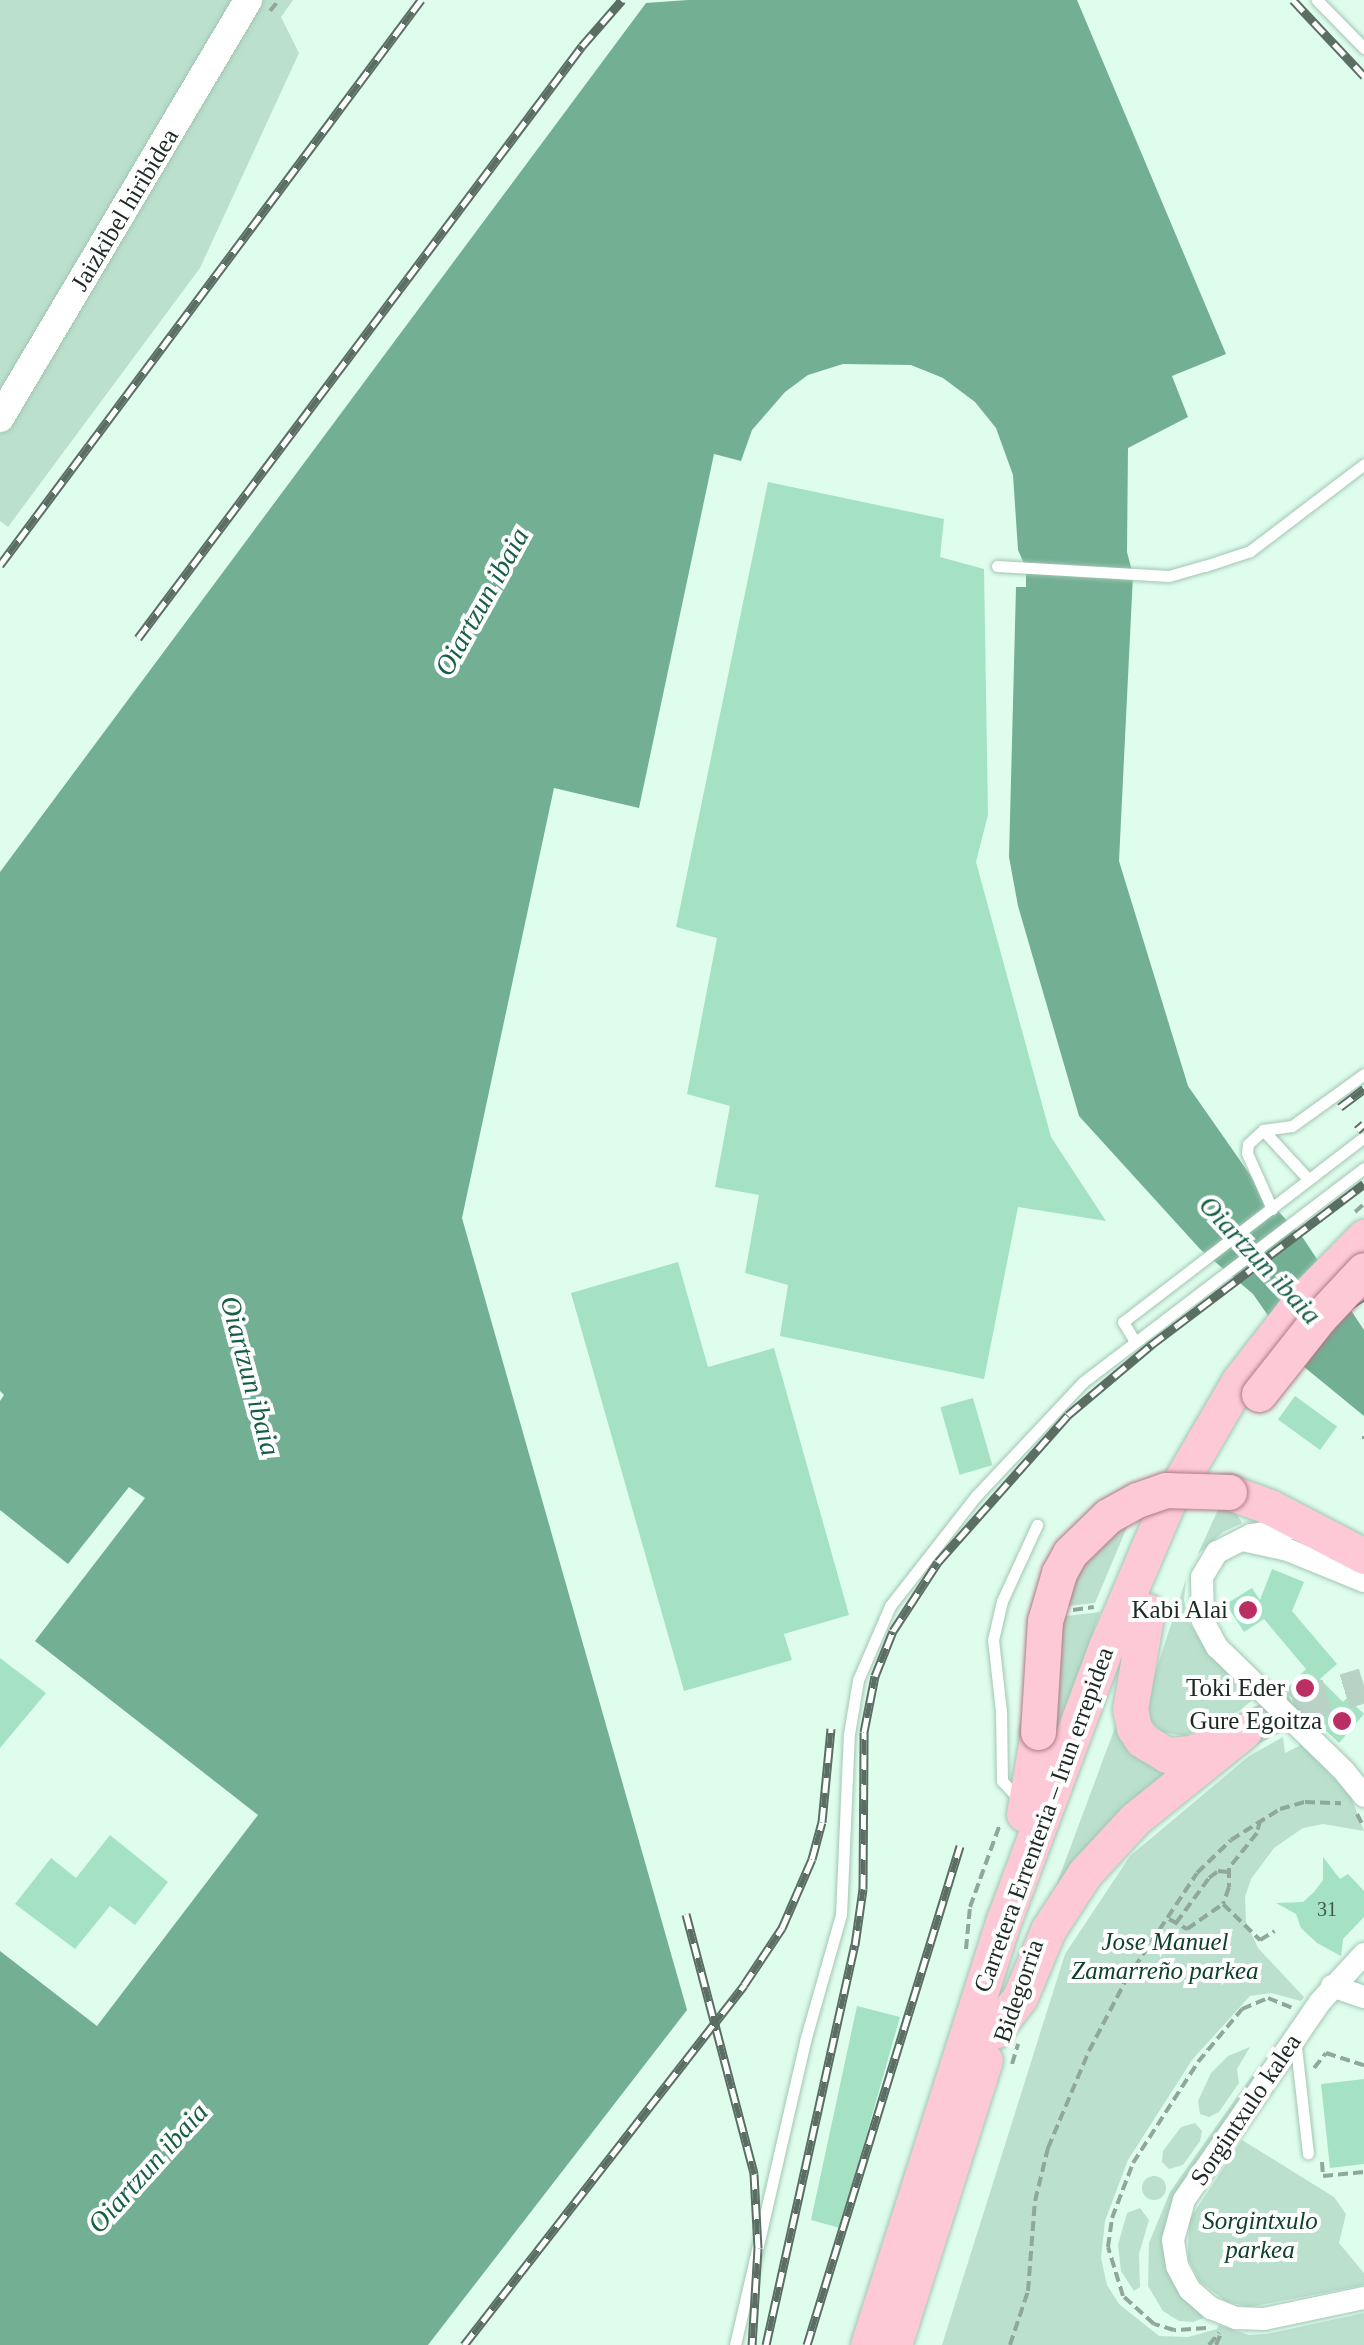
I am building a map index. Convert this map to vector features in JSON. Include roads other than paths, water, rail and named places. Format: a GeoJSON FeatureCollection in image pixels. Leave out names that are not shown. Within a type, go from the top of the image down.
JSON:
{"type":"FeatureCollection","features":[{"type":"Feature","properties":{"kind":"main road","name":"Carretera Errenteria – Irun errepidea"},"geometry":{"type":"LineString","coordinates":[[875,2342],[1005,1917],[1166,1506],[1249,1388],[1302,1301],[1364,1236]]}},
{"type":"Feature","properties":{"kind":"main road","name":"Carretera Errenteria – Irun errepidea"},"geometry":{"type":"LineString","coordinates":[[875,2342],[1009,2030],[1059,1837],[1147,1610],[1188,1517],[1249,1388],[1364,1270]]}},
{"type":"Feature","properties":{"kind":"main road"},"geometry":{"type":"LineString","coordinates":[[1005,1917],[1008,1871],[1026,1805],[1038,1732],[1045,1621],[1054,1586],[1070,1554],[1097,1524],[1137,1500],[1166,1490],[1229,1492],[1308,1526],[1364,1556]]}},
{"type":"Feature","properties":{"kind":"main road"},"geometry":{"type":"LineString","coordinates":[[1009,2030],[1048,1930],[1085,1873],[1135,1819],[1244,1731],[1191,1754],[1167,1754],[1142,1740],[1130,1709],[1147,1610]]}},
{"type":"Feature","properties":{"kind":"street","name":"Jaizkibel hiribidea"},"geometry":{"type":"LineString","coordinates":[[0,418],[248,0]]}},
{"type":"Feature","properties":{"kind":"street"},"geometry":{"type":"LineString","coordinates":[[1308,1526],[1234,1541],[1217,1552],[1202,1577],[1201,1605],[1208,1634],[1354,1804]]}},
{"type":"Feature","properties":{"kind":"street"},"geometry":{"type":"LineString","coordinates":[[1234,1541],[1274,1545],[1364,1581]]}},
{"type":"Feature","properties":{"kind":"street","name":"Sorgintxulo kalea"},"geometry":{"type":"LineString","coordinates":[[1364,1954],[1301,2028],[1184,2200],[1173,2240],[1177,2266],[1200,2300],[1236,2318],[1264,2319],[1364,2298]]}},
{"type":"Feature","properties":{"kind":"street"},"geometry":{"type":"LineString","coordinates":[[1347,1973],[1364,1997]]}},
{"type":"Feature","properties":{"kind":"lane"},"geometry":{"type":"LineString","coordinates":[[1317,0],[1364,48]]}},
{"type":"Feature","properties":{"kind":"lane"},"geometry":{"type":"LineString","coordinates":[[997,566],[1169,576],[1250,552],[1364,464]]}},
{"type":"Feature","properties":{"kind":"lane"},"geometry":{"type":"LineString","coordinates":[[1271,1210],[1247,1153],[1248,1144],[1264,1130],[1292,1126],[1364,1074]]}},
{"type":"Feature","properties":{"kind":"lane"},"geometry":{"type":"LineString","coordinates":[[1264,1130],[1308,1179]]}},
{"type":"Feature","properties":{"kind":"lane"},"geometry":{"type":"LineString","coordinates":[[1134,1340],[1123,1322],[1362,1138]]}},
{"type":"Feature","properties":{"kind":"lane"},"geometry":{"type":"LineString","coordinates":[[735,2345],[805,2041],[840,1915],[849,1734],[858,1680],[873,1641],[912,1574],[976,1496],[1083,1382],[1364,1168]]}},
{"type":"Feature","properties":{"kind":"lane"},"geometry":{"type":"LineString","coordinates":[[1026,1805],[1002,1781],[1001,1711],[992,1640],[1002,1601],[1037,1525]]}},
{"type":"Feature","properties":{"kind":"lane"},"geometry":{"type":"LineString","coordinates":[[1301,2028],[1308,2153]]}},
{"type":"Feature","properties":{"kind":"water","name":"Oiartzun ibaia"},"geometry":{"type":"Polygon","coordinates":[[[1077,0],[1226,354],[1172,376],[1188,417],[1128,448],[1127,552],[1133,575],[1119,861],[1188,1086],[1267,1199],[1303,1238],[1364,1330],[1364,1416],[1303,1366],[1253,1294],[1200,1249],[1079,1116],[1018,906],[1009,857],[1016,587],[1026,587],[1026,568],[1018,550],[1013,475],[996,428],[975,402],[943,378],[911,365],[843,364],[808,375],[785,392],[752,430],[741,461],[714,454],[639,808],[554,788],[462,1218],[687,2010],[428,2345],[0,2345],[0,1951],[97,2026],[258,1815],[35,1641],[145,1498],[129,1487],[68,1564],[0,1510],[0,1401],[4,1395],[0,1391],[0,872],[646,3],[1077,0]]]}},
{"type":"Feature","properties":{"kind":"tunnel"},"geometry":{"type":"LineString","coordinates":[[1244,1731],[1294,1706],[1364,1685]]}},
{"type":"Feature","properties":{"kind":"railway"},"geometry":{"type":"LineString","coordinates":[[0,565],[421,0]]}},
{"type":"Feature","properties":{"kind":"railway"},"geometry":{"type":"LineString","coordinates":[[138,638],[582,46],[622,0]]}},
{"type":"Feature","properties":{"kind":"railway"},"geometry":{"type":"LineString","coordinates":[[1293,0],[1364,76]]}},
{"type":"Feature","properties":{"kind":"railway"},"geometry":{"type":"LineString","coordinates":[[1340,1107],[1364,1089]]}},
{"type":"Feature","properties":{"kind":"railway"},"geometry":{"type":"LineString","coordinates":[[1357,1130],[1364,1124]]}},
{"type":"Feature","properties":{"kind":"railway"},"geometry":{"type":"LineString","coordinates":[[766,2345],[855,1945],[863,1889],[864,1732],[875,1676],[893,1631],[938,1562],[1068,1415],[1151,1345],[1364,1184]]}},
{"type":"Feature","properties":{"kind":"railway"},"geometry":{"type":"LineString","coordinates":[[1282,1351],[1364,1296]]}},
{"type":"Feature","properties":{"kind":"railway"},"geometry":{"type":"LineString","coordinates":[[464,2345],[744,1985],[782,1928],[812,1859],[822,1822],[831,1728]]}},
{"type":"Feature","properties":{"kind":"railway"},"geometry":{"type":"LineString","coordinates":[[807,2345],[960,1846]]}},
{"type":"Feature","properties":{"kind":"railway"},"geometry":{"type":"LineString","coordinates":[[686,1914],[754,2174],[758,2248],[752,2345]]}},
{"type":"Feature","properties":{"kind":"place","name":"Kabi Alai"},"geometry":{"type":"Point","coordinates":[1248,1610]}},
{"type":"Feature","properties":{"kind":"place","name":"Toki Eder"},"geometry":{"type":"Point","coordinates":[1305,1688]}},
{"type":"Feature","properties":{"kind":"place","name":"Gure Egoitza"},"geometry":{"type":"Point","coordinates":[1342,1721]}},
{"type":"Feature","properties":{"kind":"park label","name":"Jose Manuel Zamarreño parkea"},"geometry":{"type":"Point","coordinates":[1165,1958]}},
{"type":"Feature","properties":{"kind":"park label","name":"Sorgintxulo parkea"},"geometry":{"type":"Point","coordinates":[1260,2236]}}]}
